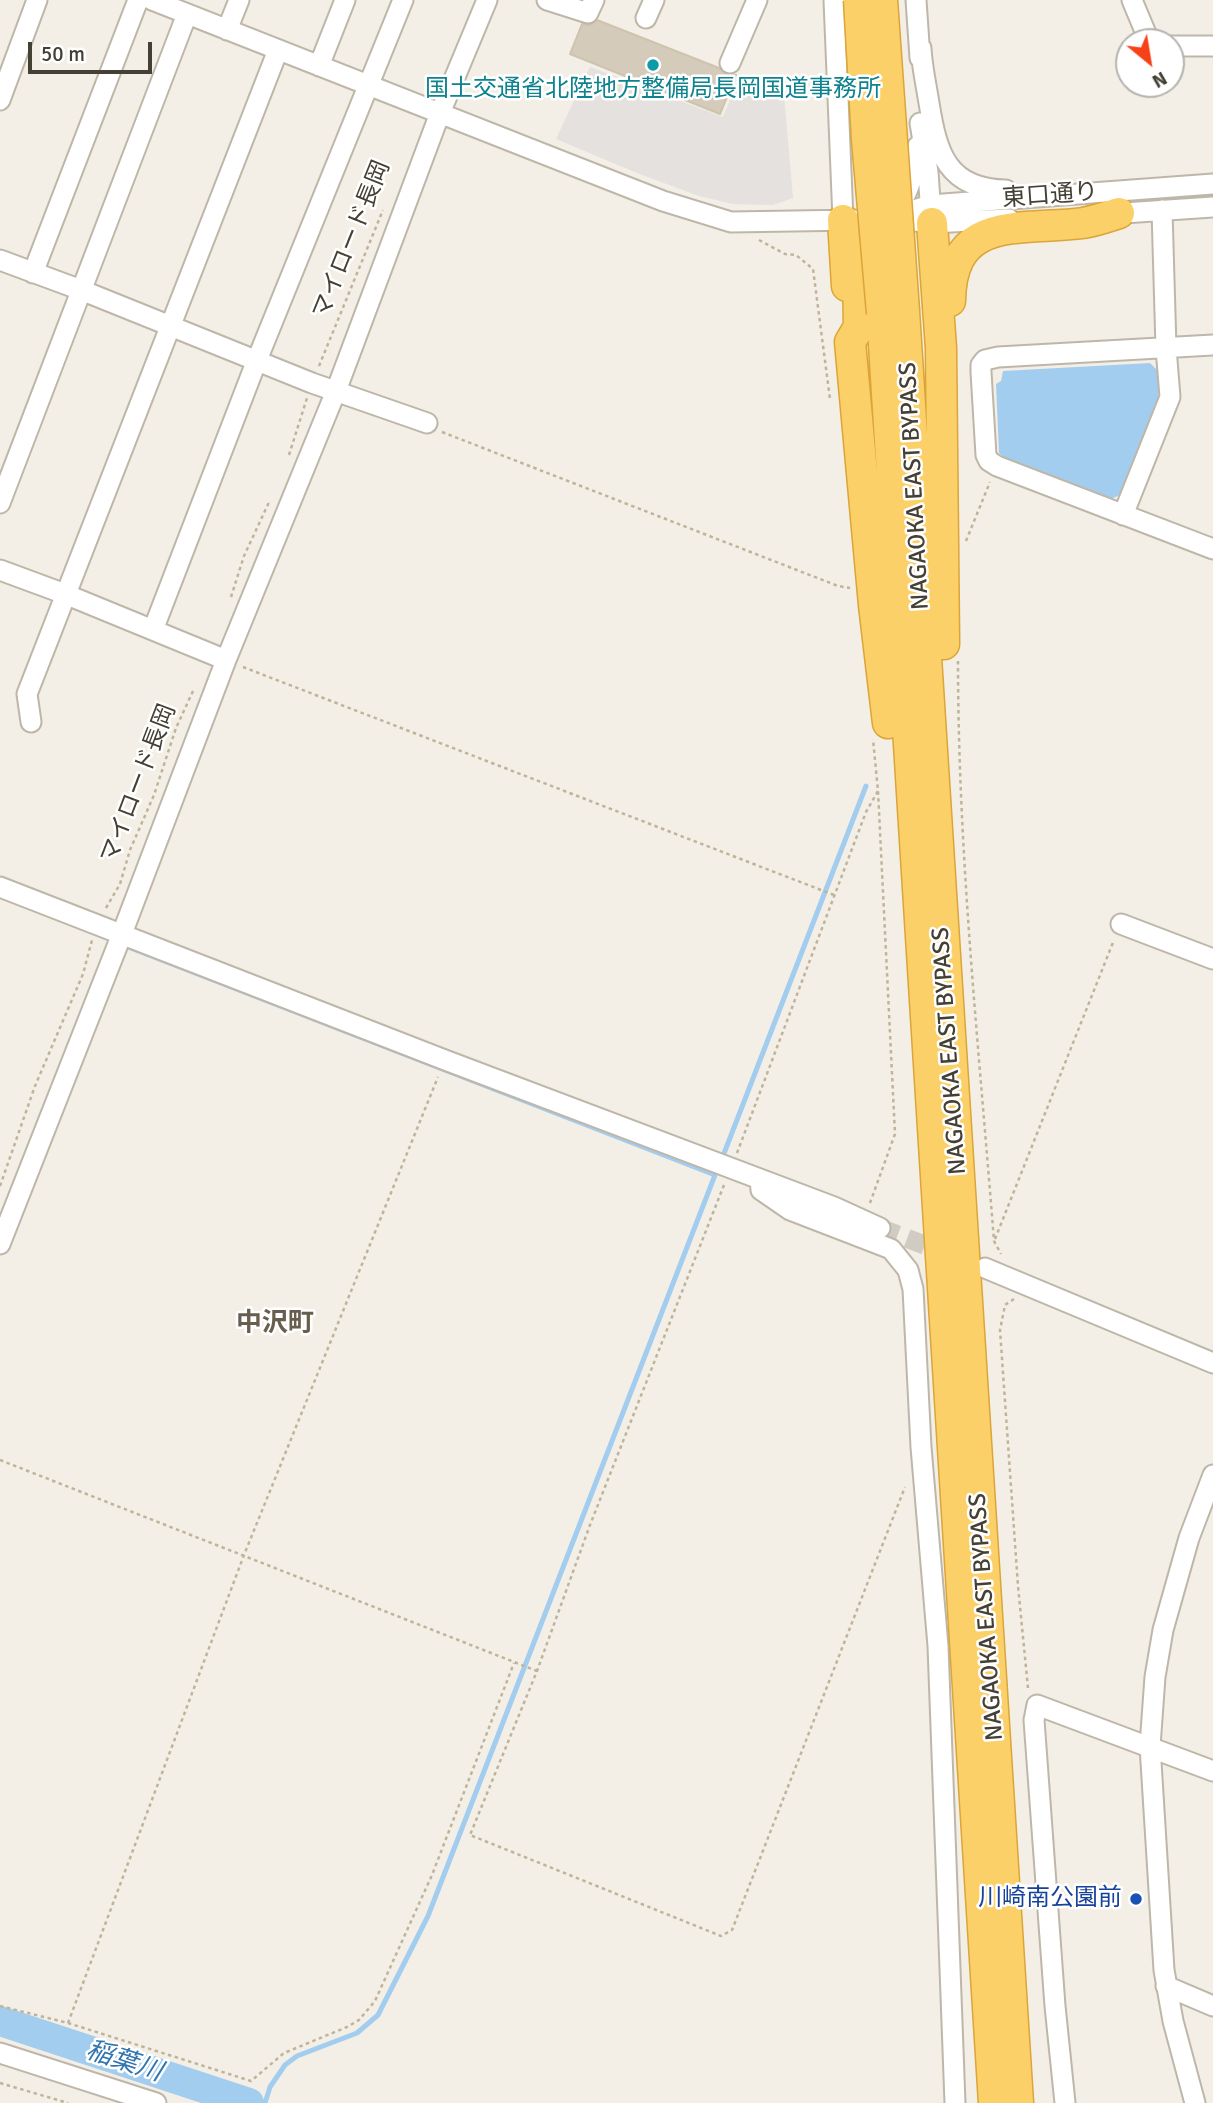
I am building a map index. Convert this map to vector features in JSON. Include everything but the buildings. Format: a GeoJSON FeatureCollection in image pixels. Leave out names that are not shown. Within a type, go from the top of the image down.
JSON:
{"type":"FeatureCollection","features":[{"type":"Feature","properties":{"kind":"highway","name":"NAGAOKA EAST BYPASS"},"geometry":{"type":"LineString","coordinates":[[859,0],[867,139],[893,312],[970,1351],[1018,2103]]}},
{"type":"Feature","properties":{"kind":"highway","name":"NAGAOKA EAST BYPASS"},"geometry":{"type":"LineString","coordinates":[[882,0],[893,312],[926,1036],[994,2103]]}},
{"type":"Feature","properties":{"kind":"highway"},"geometry":{"type":"LineString","coordinates":[[931,214],[941,348],[942,617],[946,743],[964,1039],[970,1351]]}},
{"type":"Feature","properties":{"kind":"highway"},"geometry":{"type":"LineString","coordinates":[[941,348],[950,331],[951,277],[971,243],[1010,227],[1084,223],[1119,214]]}},
{"type":"Feature","properties":{"kind":"highway"},"geometry":{"type":"LineString","coordinates":[[850,342],[859,327],[858,273],[862,258],[889,218],[927,256],[937,276]]}},
{"type":"Feature","properties":{"kind":"highway"},"geometry":{"type":"LineString","coordinates":[[844,220],[850,342],[874,605],[926,1036]]}},
{"type":"Feature","properties":{"kind":"street"},"geometry":{"type":"LineString","coordinates":[[0,100],[37,0]]}},
{"type":"Feature","properties":{"kind":"street"},"geometry":{"type":"LineString","coordinates":[[33,273],[138,0]]}},
{"type":"Feature","properties":{"kind":"street","name":"東口通り"},"geometry":{"type":"LineString","coordinates":[[152,0],[663,201],[731,222],[889,218],[1097,193],[1213,184]]}},
{"type":"Feature","properties":{"kind":"street"},"geometry":{"type":"LineString","coordinates":[[227,30],[239,0]]}},
{"type":"Feature","properties":{"kind":"street"},"geometry":{"type":"LineString","coordinates":[[320,66],[345,0]]}},
{"type":"Feature","properties":{"kind":"street"},"geometry":{"type":"LineString","coordinates":[[153,629],[257,360],[403,0]]}},
{"type":"Feature","properties":{"kind":"street"},"geometry":{"type":"LineString","coordinates":[[0,1244],[226,660],[336,391],[440,113],[487,0]]}},
{"type":"Feature","properties":{"kind":"street"},"geometry":{"type":"LineString","coordinates":[[547,0],[588,13],[594,0]]}},
{"type":"Feature","properties":{"kind":"street"},"geometry":{"type":"LineString","coordinates":[[730,63],[757,0]]}},
{"type":"Feature","properties":{"kind":"street"},"geometry":{"type":"LineString","coordinates":[[834,0],[844,220]]}},
{"type":"Feature","properties":{"kind":"street"},"geometry":{"type":"LineString","coordinates":[[916,0],[935,140],[949,167],[974,186],[990,190],[1097,193]]}},
{"type":"Feature","properties":{"kind":"street"},"geometry":{"type":"LineString","coordinates":[[1132,0],[1144,28]]}},
{"type":"Feature","properties":{"kind":"street"},"geometry":{"type":"LineString","coordinates":[[0,503],[187,14]]}},
{"type":"Feature","properties":{"kind":"street"},"geometry":{"type":"LineString","coordinates":[[1185,46],[1213,46]]}},
{"type":"Feature","properties":{"kind":"street"},"geometry":{"type":"LineString","coordinates":[[921,48],[919,100],[931,214]]}},
{"type":"Feature","properties":{"kind":"street"},"geometry":{"type":"LineString","coordinates":[[31,722],[27,694],[278,50]]}},
{"type":"Feature","properties":{"kind":"street"},"geometry":{"type":"LineString","coordinates":[[841,158],[856,185],[889,218],[905,197],[913,173],[921,129]]}},
{"type":"Feature","properties":{"kind":"street","name":"東口通り"},"geometry":{"type":"LineString","coordinates":[[931,214],[1119,214],[1213,207]]}},
{"type":"Feature","properties":{"kind":"street"},"geometry":{"type":"LineString","coordinates":[[1123,515],[1170,397],[1162,211]]}},
{"type":"Feature","properties":{"kind":"street"},"geometry":{"type":"LineString","coordinates":[[0,260],[312,383],[427,423]]}},
{"type":"Feature","properties":{"kind":"street"},"geometry":{"type":"LineString","coordinates":[[1213,345],[998,357],[985,360],[981,365],[986,455],[989,461],[1213,549]]}},
{"type":"Feature","properties":{"kind":"street"},"geometry":{"type":"LineString","coordinates":[[0,570],[226,660]]}},
{"type":"Feature","properties":{"kind":"street"},"geometry":{"type":"LineString","coordinates":[[0,887],[119,941],[760,1179],[880,1228]]}},
{"type":"Feature","properties":{"kind":"street"},"geometry":{"type":"LineString","coordinates":[[1121,924],[1213,959]]}},
{"type":"Feature","properties":{"kind":"street"},"geometry":{"type":"LineString","coordinates":[[760,1179],[761,1190],[790,1210],[891,1248],[908,1269],[913,1289],[921,1447],[938,1646],[955,2103]]}},
{"type":"Feature","properties":{"kind":"street"},"geometry":{"type":"LineString","coordinates":[[985,1268],[1213,1363]]}},
{"type":"Feature","properties":{"kind":"street"},"geometry":{"type":"LineString","coordinates":[[1195,2103],[1185,2072],[1166,1986],[1150,1746],[1155,1677],[1163,1630],[1189,1538],[1213,1475]]}},
{"type":"Feature","properties":{"kind":"street"},"geometry":{"type":"LineString","coordinates":[[1065,2103],[1055,2006],[1034,1720],[1037,1705],[1213,1771]]}},
{"type":"Feature","properties":{"kind":"street"},"geometry":{"type":"LineString","coordinates":[[1166,1986],[1213,2006]]}},
{"type":"Feature","properties":{"kind":"street"},"geometry":{"type":"LineString","coordinates":[[0,2053],[156,2103]]}},
{"type":"Feature","properties":{"kind":"path","name":"マイロード長岡"},"geometry":{"type":"LineString","coordinates":[[315,376],[384,208]]}},
{"type":"Feature","properties":{"kind":"path"},"geometry":{"type":"LineString","coordinates":[[731,222],[785,254],[796,255],[813,270],[831,403]]}},
{"type":"Feature","properties":{"kind":"path"},"geometry":{"type":"LineString","coordinates":[[286,464],[309,394]]}},
{"type":"Feature","properties":{"kind":"path"},"geometry":{"type":"LineString","coordinates":[[427,423],[435,429],[838,586],[856,589]]}},
{"type":"Feature","properties":{"kind":"path"},"geometry":{"type":"LineString","coordinates":[[964,548],[997,466]]}},
{"type":"Feature","properties":{"kind":"path"},"geometry":{"type":"LineString","coordinates":[[229,603],[244,556],[271,498]]}},
{"type":"Feature","properties":{"kind":"path"},"geometry":{"type":"LineString","coordinates":[[958,655],[965,858],[995,1241],[1000,1253],[1009,1262]]}},
{"type":"Feature","properties":{"kind":"path"},"geometry":{"type":"LineString","coordinates":[[226,660],[834,895]]}},
{"type":"Feature","properties":{"kind":"path","name":"マイロード長岡"},"geometry":{"type":"LineString","coordinates":[[104,911],[120,884],[130,849],[154,795],[176,727],[193,692]]}},
{"type":"Feature","properties":{"kind":"path"},"geometry":{"type":"LineString","coordinates":[[862,1208],[870,1204],[895,1135],[873,737]]}},
{"type":"Feature","properties":{"kind":"path"},"geometry":{"type":"LineString","coordinates":[[878,791],[866,812],[470,1835],[721,1936],[732,1930],[906,1485]]}},
{"type":"Feature","properties":{"kind":"path"},"geometry":{"type":"LineString","coordinates":[[995,1241],[1121,924]]}},
{"type":"Feature","properties":{"kind":"path"},"geometry":{"type":"LineString","coordinates":[[0,1185],[35,1086],[83,974],[92,941]]}},
{"type":"Feature","properties":{"kind":"path"},"geometry":{"type":"LineString","coordinates":[[68,2023],[244,1555],[440,1073]]}},
{"type":"Feature","properties":{"kind":"path"},"geometry":{"type":"LineString","coordinates":[[1023,1298],[1012,1300],[1005,1305],[1000,1330],[1020,1599],[1029,1690],[1037,1705]]}},
{"type":"Feature","properties":{"kind":"path"},"geometry":{"type":"LineString","coordinates":[[0,1460],[535,1671]]}},
{"type":"Feature","properties":{"kind":"path"},"geometry":{"type":"LineString","coordinates":[[0,2006],[68,2023],[251,2081],[284,2053],[359,2020],[375,2001],[415,1917],[514,1663]]}},
{"type":"Feature","properties":{"kind":"path"},"geometry":{"type":"LineString","coordinates":[[0,2082],[68,2103]]}},
{"type":"Feature","properties":{"kind":"shaded area"},"geometry":{"type":"Polygon","coordinates":[[[590,67],[723,117],[740,76],[784,95],[793,198],[773,205],[733,204],[699,196],[556,139],[590,67]]]}},
{"type":"Feature","properties":{"kind":"water"},"geometry":{"type":"Polygon","coordinates":[[[1150,363],[1158,371],[1158,402],[1122,494],[1109,500],[1006,459],[999,453],[996,384],[1001,381],[1003,371],[1150,363]]]}},
{"type":"Feature","properties":{"kind":"waterway"},"geometry":{"type":"LineString","coordinates":[[723,1156],[866,786]]}},
{"type":"Feature","properties":{"kind":"waterway"},"geometry":{"type":"LineString","coordinates":[[123,945],[715,1175],[428,1916],[378,2015],[357,2033],[297,2056],[285,2065],[270,2087],[265,2103]]}},
{"type":"Feature","properties":{"kind":"waterway","name":"稲葉川"},"geometry":{"type":"LineString","coordinates":[[0,2021],[249,2103]]}},
{"type":"Feature","properties":{"kind":"tunnel"},"geometry":{"type":"LineString","coordinates":[[880,1228],[948,1254]]}},
{"type":"Feature","properties":{"kind":"place","name":"国土交通省北陸地方整備局長岡国道事務所"},"geometry":{"type":"Point","coordinates":[653,65]}},
{"type":"Feature","properties":{"kind":"place","name":"川崎南公園前"},"geometry":{"type":"Point","coordinates":[1136,1899]}},
{"type":"Feature","properties":{"kind":"district","name":"中沢町"},"geometry":{"type":"Point","coordinates":[275,1324]}}]}
